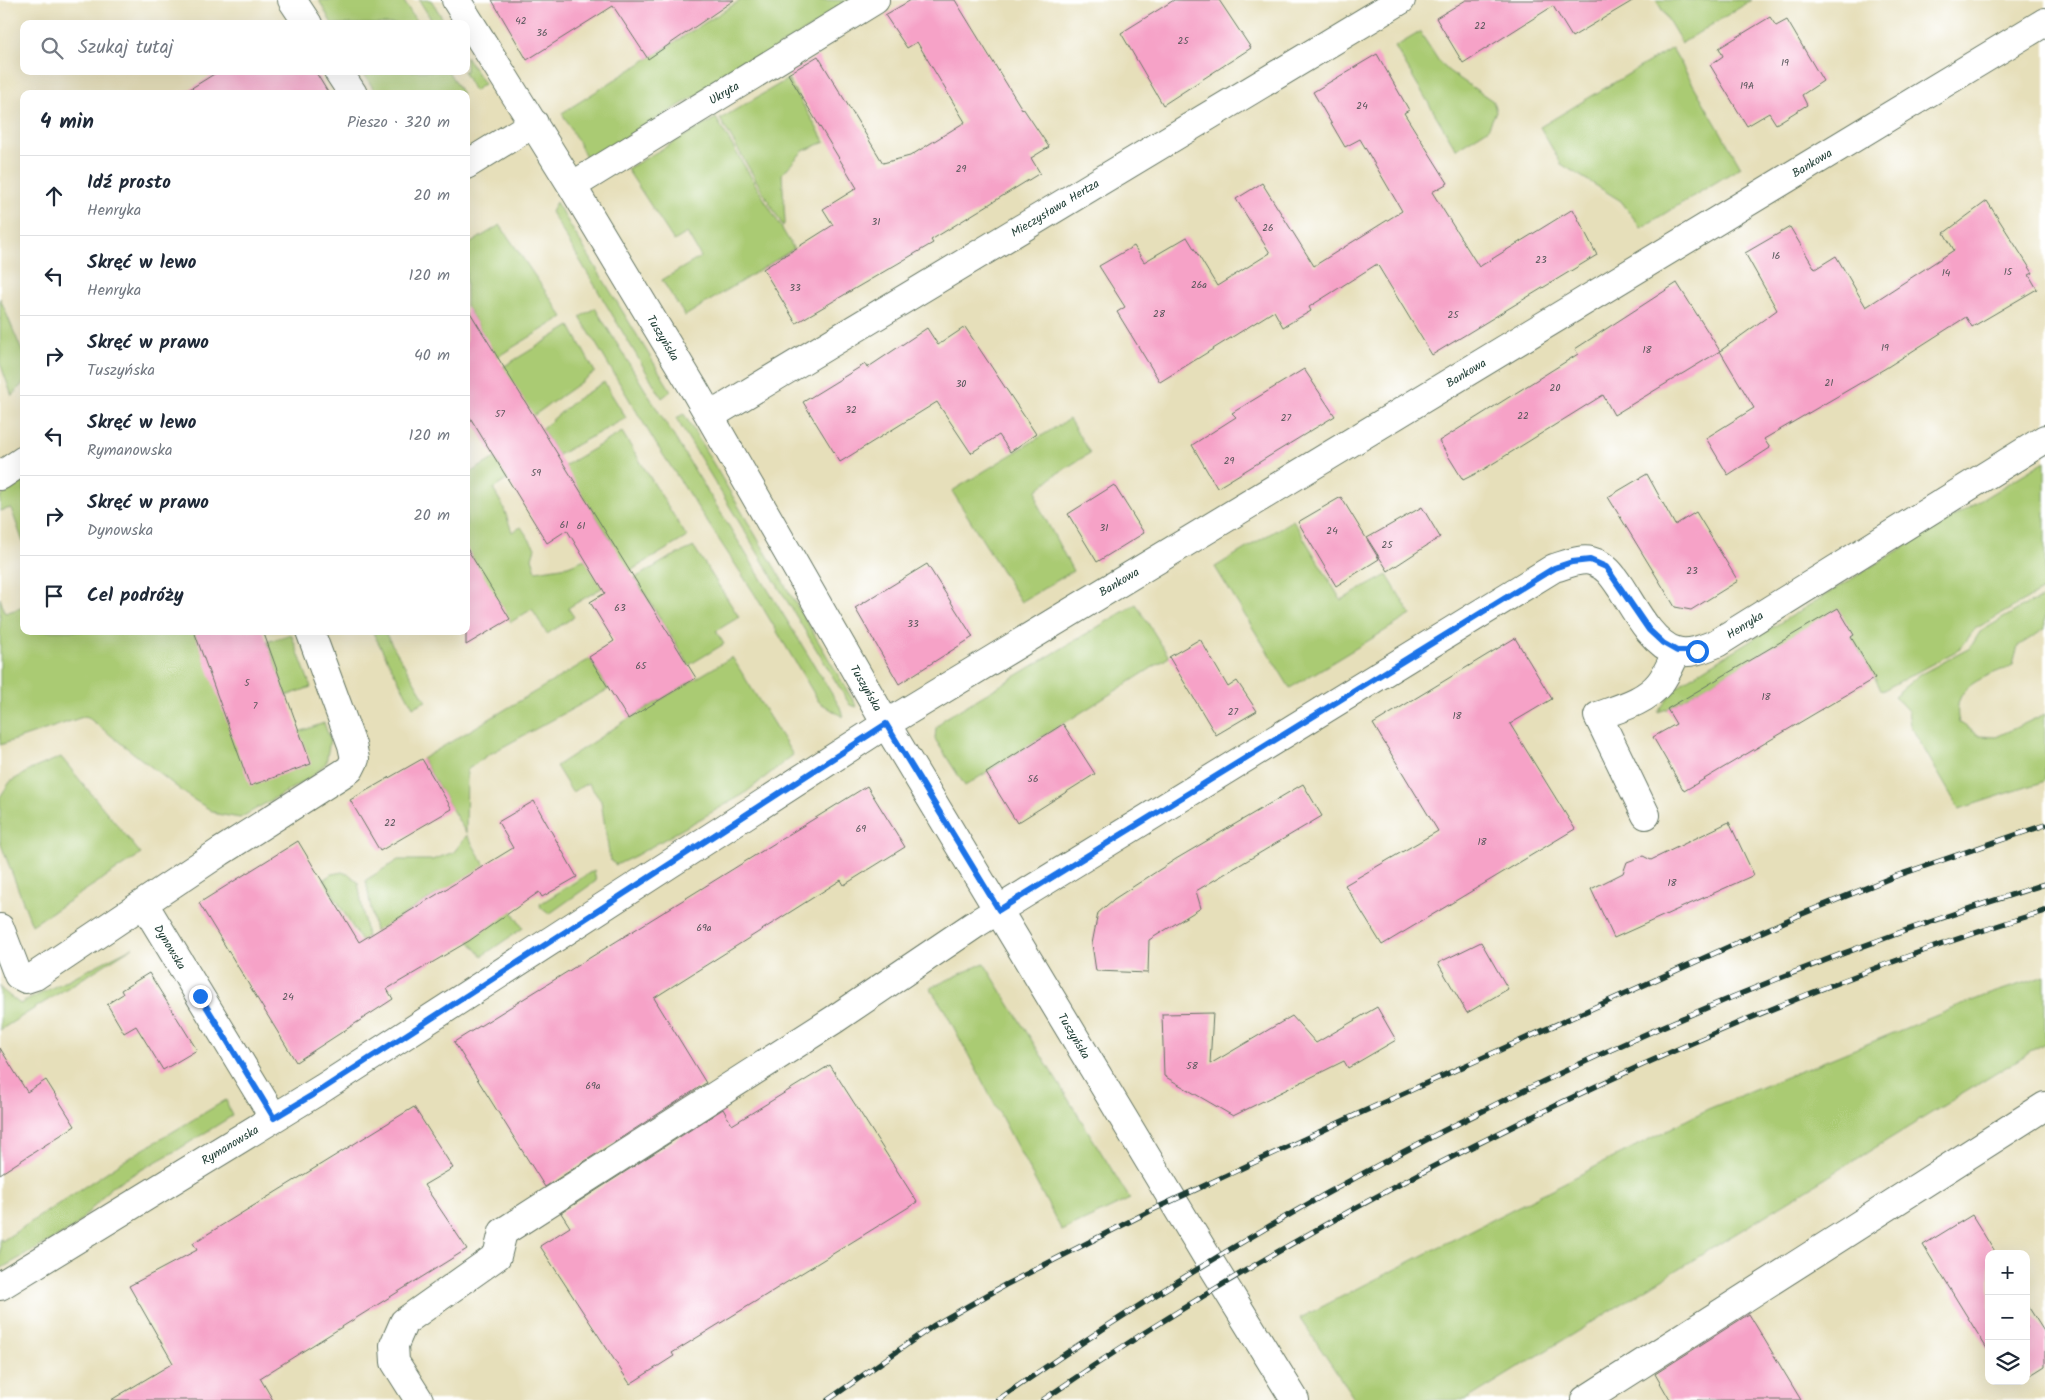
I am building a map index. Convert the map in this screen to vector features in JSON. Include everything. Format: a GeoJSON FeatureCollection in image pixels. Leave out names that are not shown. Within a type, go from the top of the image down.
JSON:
{"type":"FeatureCollection","features":[{"type":"Feature","properties":{"kind":"street"},"geometry":{"type":"LineString","coordinates":[[292,0],[305,20]]}},
{"type":"Feature","properties":{"kind":"street","name":"Tuszyńska"},"geometry":{"type":"LineString","coordinates":[[456,0],[469,20]]}},
{"type":"Feature","properties":{"kind":"street","name":"Ukryta"},"geometry":{"type":"LineString","coordinates":[[572,186],[876,0]]}},
{"type":"Feature","properties":{"kind":"street","name":"Mieczysława Hertza"},"geometry":{"type":"LineString","coordinates":[[710,416],[1401,0]]}},
{"type":"Feature","properties":{"kind":"street","name":"Tuszyńska"},"geometry":{"type":"LineString","coordinates":[[470,22],[534,123],[710,416],[886,724],[1295,1400]]}},
{"type":"Feature","properties":{"kind":"street","name":"Bankowa"},"geometry":{"type":"LineString","coordinates":[[886,724],[2045,22]]}},
{"type":"Feature","properties":{"kind":"street"},"geometry":{"type":"LineString","coordinates":[[341,75],[350,90]]}},
{"type":"Feature","properties":{"kind":"street"},"geometry":{"type":"LineString","coordinates":[[470,163],[534,123]]}},
{"type":"Feature","properties":{"kind":"street","name":"Henryka"},"geometry":{"type":"LineString","coordinates":[[1677,651],[1697,651],[1717,643],[2045,439]]}},
{"type":"Feature","properties":{"kind":"street"},"geometry":{"type":"LineString","coordinates":[[0,476],[20,463]]}},
{"type":"Feature","properties":{"kind":"street"},"geometry":{"type":"LineString","coordinates":[[419,1400],[395,1362],[394,1345],[404,1322],[497,1256],[503,1232],[835,1019],[999,910],[1554,568],[1572,562],[1590,560],[1606,567],[1649,630],[1663,643],[1677,651],[1662,682],[1648,695],[1598,716],[1646,815]]}},
{"type":"Feature","properties":{"kind":"street"},"geometry":{"type":"LineString","coordinates":[[0,928],[18,975],[26,979],[35,976],[220,852],[350,769],[355,759],[352,745],[311,635]]}},
{"type":"Feature","properties":{"kind":"street","name":"Rymanowska"},"geometry":{"type":"LineString","coordinates":[[0,1286],[324,1088],[886,724]]}},
{"type":"Feature","properties":{"kind":"street","name":"Dynowska"},"geometry":{"type":"LineString","coordinates":[[144,904],[274,1118]]}},
{"type":"Feature","properties":{"kind":"street"},"geometry":{"type":"LineString","coordinates":[[1585,1400],[2045,1106]]}},
{"type":"Feature","properties":{"kind":"green space"},"geometry":{"type":"Polygon","coordinates":[[[319,0],[403,0],[416,20],[330,20],[319,0]]]}},
{"type":"Feature","properties":{"kind":"green space"},"geometry":{"type":"Polygon","coordinates":[[[419,0],[431,0],[444,20],[432,20],[419,0]]]}},
{"type":"Feature","properties":{"kind":"green space"},"geometry":{"type":"Polygon","coordinates":[[[741,0],[857,0],[588,160],[562,113],[741,0]]]}},
{"type":"Feature","properties":{"kind":"green space"},"geometry":{"type":"Polygon","coordinates":[[[1656,0],[1752,0],[1682,43],[1656,0]]]}},
{"type":"Feature","properties":{"kind":"green space"},"geometry":{"type":"Polygon","coordinates":[[[1420,32],[1440,63],[1493,101],[1496,111],[1488,129],[1456,149],[1395,47],[1420,32]]]}},
{"type":"Feature","properties":{"kind":"green space"},"geometry":{"type":"Polygon","coordinates":[[[1672,48],[1741,167],[1641,228],[1621,201],[1561,164],[1540,127],[1672,48]]]}},
{"type":"Feature","properties":{"kind":"green space"},"geometry":{"type":"Polygon","coordinates":[[[470,62],[484,84],[474,91],[465,75],[470,75],[470,62]]]}},
{"type":"Feature","properties":{"kind":"green space"},"geometry":{"type":"Polygon","coordinates":[[[365,75],[450,75],[460,90],[374,90],[365,75]]]}},
{"type":"Feature","properties":{"kind":"green space"},"geometry":{"type":"Polygon","coordinates":[[[788,79],[825,142],[803,151],[782,174],[785,221],[783,226],[720,119],[788,79]]]}},
{"type":"Feature","properties":{"kind":"green space"},"geometry":{"type":"Polygon","coordinates":[[[716,118],[794,249],[685,316],[662,280],[701,257],[687,233],[674,241],[627,169],[716,118]]]}},
{"type":"Feature","properties":{"kind":"green space"},"geometry":{"type":"Polygon","coordinates":[[[556,202],[671,391],[662,398],[551,212],[556,202]]]}},
{"type":"Feature","properties":{"kind":"green space"},"geometry":{"type":"Polygon","coordinates":[[[500,225],[563,317],[497,357],[470,313],[470,244],[500,225]]]}},
{"type":"Feature","properties":{"kind":"green space"},"geometry":{"type":"Polygon","coordinates":[[[0,298],[20,346],[20,387],[12,396],[0,363],[0,298]]]}},
{"type":"Feature","properties":{"kind":"green space"},"geometry":{"type":"Polygon","coordinates":[[[595,308],[840,707],[843,717],[819,702],[754,593],[656,444],[580,317],[595,308]]]}},
{"type":"Feature","properties":{"kind":"green space"},"geometry":{"type":"Polygon","coordinates":[[[570,326],[595,372],[533,416],[503,367],[570,326]]]}},
{"type":"Feature","properties":{"kind":"green space"},"geometry":{"type":"Polygon","coordinates":[[[604,382],[626,418],[558,455],[542,429],[574,401],[604,382]]]}},
{"type":"Feature","properties":{"kind":"green space"},"geometry":{"type":"Polygon","coordinates":[[[684,414],[857,707],[850,705],[676,418],[684,414]]]}},
{"type":"Feature","properties":{"kind":"green space"},"geometry":{"type":"Polygon","coordinates":[[[1069,419],[1090,453],[1055,475],[1037,490],[1038,505],[1073,571],[1021,602],[952,491],[1069,419]]]}},
{"type":"Feature","properties":{"kind":"green space"},"geometry":{"type":"Polygon","coordinates":[[[622,432],[687,537],[568,608],[574,617],[547,634],[532,609],[511,622],[470,557],[470,473],[495,458],[508,479],[493,489],[503,506],[512,532],[521,527],[535,548],[532,558],[536,571],[568,566],[585,559],[613,543],[564,466],[622,432]]]}},
{"type":"Feature","properties":{"kind":"green space"},"geometry":{"type":"Polygon","coordinates":[[[2045,461],[2045,589],[1975,629],[1960,649],[1882,691],[1851,637],[1853,635],[1838,609],[1667,709],[1658,712],[1670,695],[1683,682],[2045,461]]]}},
{"type":"Feature","properties":{"kind":"green space"},"geometry":{"type":"Polygon","coordinates":[[[20,484],[20,534],[11,508],[0,511],[0,497],[20,484]]]}},
{"type":"Feature","properties":{"kind":"green space"},"geometry":{"type":"Polygon","coordinates":[[[1293,520],[1341,600],[1387,575],[1411,615],[1290,688],[1215,567],[1293,520]]]}},
{"type":"Feature","properties":{"kind":"green space"},"geometry":{"type":"Polygon","coordinates":[[[694,547],[739,617],[716,631],[724,644],[689,665],[635,578],[669,558],[694,547]]]}},
{"type":"Feature","properties":{"kind":"green space"},"geometry":{"type":"Polygon","coordinates":[[[0,598],[5,613],[20,608],[20,635],[198,635],[299,732],[324,723],[330,739],[326,763],[310,778],[240,818],[217,814],[191,798],[86,716],[0,745],[0,598]]]}},
{"type":"Feature","properties":{"kind":"green space"},"geometry":{"type":"Polygon","coordinates":[[[2045,598],[2045,629],[2018,646],[2013,665],[1972,684],[1960,699],[1958,709],[1959,722],[1980,736],[1996,737],[2045,714],[2045,781],[1959,809],[1910,725],[1908,711],[1894,696],[1919,675],[1970,648],[1980,632],[2027,604],[2045,598]]]}},
{"type":"Feature","properties":{"kind":"green space"},"geometry":{"type":"Polygon","coordinates":[[[1136,604],[1169,657],[965,786],[935,739],[936,728],[944,719],[1136,604]]]}},
{"type":"Feature","properties":{"kind":"green space"},"geometry":{"type":"Polygon","coordinates":[[[291,635],[311,687],[286,696],[267,642],[291,635]]]}},
{"type":"Feature","properties":{"kind":"green space"},"geometry":{"type":"Polygon","coordinates":[[[374,635],[386,635],[426,701],[413,707],[374,635]]]}},
{"type":"Feature","properties":{"kind":"green space"},"geometry":{"type":"Polygon","coordinates":[[[732,657],[793,755],[744,794],[616,865],[610,860],[601,801],[588,783],[572,792],[556,766],[628,719],[732,657]]]}},
{"type":"Feature","properties":{"kind":"green space"},"geometry":{"type":"Polygon","coordinates":[[[590,659],[609,689],[488,755],[467,770],[466,833],[422,759],[590,659]]]}},
{"type":"Feature","properties":{"kind":"green space"},"geometry":{"type":"Polygon","coordinates":[[[61,757],[141,854],[32,925],[0,842],[0,797],[10,782],[30,770],[61,757]]]}},
{"type":"Feature","properties":{"kind":"green space"},"geometry":{"type":"Polygon","coordinates":[[[467,835],[523,928],[482,956],[469,941],[439,893],[375,932],[366,880],[398,860],[432,860],[454,852],[467,835]]]}},
{"type":"Feature","properties":{"kind":"green space"},"geometry":{"type":"Polygon","coordinates":[[[594,870],[596,881],[549,914],[541,908],[540,904],[594,870]]]}},
{"type":"Feature","properties":{"kind":"green space"},"geometry":{"type":"Polygon","coordinates":[[[342,872],[350,875],[358,882],[367,937],[361,941],[324,879],[332,874],[342,872]]]}},
{"type":"Feature","properties":{"kind":"green space"},"geometry":{"type":"Polygon","coordinates":[[[133,947],[0,1030],[0,985],[1,989],[20,1004],[133,947]]]}},
{"type":"Feature","properties":{"kind":"green space"},"geometry":{"type":"Polygon","coordinates":[[[984,963],[1130,1199],[1062,1231],[945,1011],[930,988],[984,963]]]}},
{"type":"Feature","properties":{"kind":"green space"},"geometry":{"type":"Polygon","coordinates":[[[2045,976],[2045,1043],[1466,1400],[1355,1400],[1300,1318],[1708,1109],[1984,996],[2045,976]]]}},
{"type":"Feature","properties":{"kind":"green space"},"geometry":{"type":"Polygon","coordinates":[[[226,1100],[232,1116],[179,1149],[112,1186],[75,1227],[0,1269],[0,1238],[2,1241],[122,1162],[226,1100]]]}},
{"type":"Feature","properties":{"kind":"building"},"geometry":{"type":"Polygon","coordinates":[[[492,0],[734,0],[648,59],[613,6],[527,60],[492,0]]]}},
{"type":"Feature","properties":{"kind":"building"},"geometry":{"type":"Polygon","coordinates":[[[911,0],[955,0],[1022,109],[1049,147],[1031,158],[1040,173],[931,240],[933,243],[796,323],[763,269],[833,225],[823,209],[857,188],[788,74],[818,56],[883,163],[910,156],[965,122],[917,42],[907,48],[885,15],[911,0]]]}},
{"type":"Feature","properties":{"kind":"building"},"geometry":{"type":"Polygon","coordinates":[[[1174,0],[1219,0],[1251,48],[1163,105],[1121,33],[1174,0]]]}},
{"type":"Feature","properties":{"kind":"building"},"geometry":{"type":"Polygon","coordinates":[[[1466,0],[1634,0],[1572,37],[1553,6],[1463,63],[1436,18],[1466,0]]]}},
{"type":"Feature","properties":{"kind":"building"},"geometry":{"type":"Polygon","coordinates":[[[1770,17],[1776,26],[1787,20],[1823,81],[1802,95],[1807,105],[1776,124],[1769,113],[1747,126],[1710,65],[1723,56],[1719,48],[1770,17]]]}},
{"type":"Feature","properties":{"kind":"building"},"geometry":{"type":"Polygon","coordinates":[[[1377,54],[1409,110],[1404,113],[1448,183],[1432,192],[1479,267],[1573,209],[1597,255],[1432,355],[1377,264],[1309,307],[1311,311],[1283,327],[1274,311],[1160,382],[1117,312],[1125,307],[1099,266],[1134,246],[1144,262],[1187,237],[1217,286],[1270,253],[1236,199],[1262,183],[1314,266],[1402,211],[1360,139],[1345,147],[1313,92],[1377,54]]]}},
{"type":"Feature","properties":{"kind":"building"},"geometry":{"type":"Polygon","coordinates":[[[213,75],[317,75],[327,90],[188,90],[213,75]]]}},
{"type":"Feature","properties":{"kind":"building"},"geometry":{"type":"Polygon","coordinates":[[[1987,201],[2033,273],[2029,275],[2037,289],[1972,327],[1966,317],[1886,368],[1764,439],[1770,448],[1728,475],[1706,438],[1754,408],[1720,351],[1777,310],[1745,253],[1790,227],[1815,269],[1836,256],[1866,307],[1954,250],[1944,233],[1987,201]]]}},
{"type":"Feature","properties":{"kind":"building"},"geometry":{"type":"Polygon","coordinates":[[[1677,283],[1720,351],[1614,415],[1603,395],[1481,471],[1463,480],[1439,441],[1578,354],[1575,349],[1677,283]]]}},
{"type":"Feature","properties":{"kind":"building"},"geometry":{"type":"Polygon","coordinates":[[[470,312],[696,678],[628,719],[589,657],[614,641],[590,602],[605,593],[567,530],[547,543],[470,418],[470,312]]]}},
{"type":"Feature","properties":{"kind":"building"},"geometry":{"type":"Polygon","coordinates":[[[965,327],[1036,434],[1010,452],[999,435],[971,453],[937,402],[840,462],[803,402],[865,364],[867,368],[927,328],[938,345],[965,327]]]}},
{"type":"Feature","properties":{"kind":"building"},"geometry":{"type":"Polygon","coordinates":[[[1304,369],[1335,416],[1217,488],[1192,445],[1236,417],[1232,413],[1304,369]]]}},
{"type":"Feature","properties":{"kind":"building"},"geometry":{"type":"Polygon","coordinates":[[[1647,474],[1675,525],[1696,512],[1738,581],[1691,610],[1675,607],[1608,497],[1647,474]]]}},
{"type":"Feature","properties":{"kind":"building"},"geometry":{"type":"Polygon","coordinates":[[[1114,485],[1144,533],[1097,562],[1068,514],[1114,485]]]}},
{"type":"Feature","properties":{"kind":"building"},"geometry":{"type":"Polygon","coordinates":[[[1341,497],[1379,559],[1336,586],[1298,522],[1341,497]]]}},
{"type":"Feature","properties":{"kind":"building"},"geometry":{"type":"Polygon","coordinates":[[[1422,507],[1440,537],[1388,571],[1367,538],[1422,507]]]}},
{"type":"Feature","properties":{"kind":"building"},"geometry":{"type":"Polygon","coordinates":[[[470,554],[510,619],[466,645],[466,635],[470,635],[470,554]]]}},
{"type":"Feature","properties":{"kind":"building"},"geometry":{"type":"Polygon","coordinates":[[[927,564],[973,637],[899,684],[855,608],[927,564]]]}},
{"type":"Feature","properties":{"kind":"building"},"geometry":{"type":"Polygon","coordinates":[[[1838,608],[1854,635],[1851,637],[1875,678],[1684,791],[1653,737],[1676,724],[1667,709],[1838,608]]]}},
{"type":"Feature","properties":{"kind":"building"},"geometry":{"type":"Polygon","coordinates":[[[195,635],[264,635],[311,764],[250,786],[195,635]]]}},
{"type":"Feature","properties":{"kind":"building"},"geometry":{"type":"Polygon","coordinates":[[[1515,638],[1552,699],[1510,724],[1575,829],[1382,945],[1345,885],[1438,831],[1373,724],[1515,638]]]}},
{"type":"Feature","properties":{"kind":"building"},"geometry":{"type":"Polygon","coordinates":[[[1200,639],[1228,687],[1237,681],[1257,711],[1216,735],[1169,657],[1200,639]]]}},
{"type":"Feature","properties":{"kind":"building"},"geometry":{"type":"Polygon","coordinates":[[[1063,724],[1095,774],[1017,823],[986,773],[1063,724]]]}},
{"type":"Feature","properties":{"kind":"building"},"geometry":{"type":"Polygon","coordinates":[[[422,759],[452,809],[380,851],[350,800],[422,759]]]}},
{"type":"Feature","properties":{"kind":"building"},"geometry":{"type":"Polygon","coordinates":[[[1303,784],[1322,816],[1196,891],[1201,908],[1149,940],[1148,973],[1096,971],[1092,944],[1098,913],[1114,899],[1176,859],[1303,784]]]}},
{"type":"Feature","properties":{"kind":"building"},"geometry":{"type":"Polygon","coordinates":[[[867,786],[905,847],[844,885],[841,880],[654,998],[706,1083],[545,1187],[454,1042],[867,786]]]}},
{"type":"Feature","properties":{"kind":"building"},"geometry":{"type":"Polygon","coordinates":[[[534,801],[577,877],[542,897],[539,892],[469,941],[387,989],[393,999],[296,1062],[199,903],[298,841],[359,942],[513,848],[498,822],[534,801]]]}},
{"type":"Feature","properties":{"kind":"building"},"geometry":{"type":"Polygon","coordinates":[[[1729,822],[1754,875],[1614,938],[1591,889],[1623,873],[1627,862],[1643,856],[1651,860],[1729,822]]]}},
{"type":"Feature","properties":{"kind":"building"},"geometry":{"type":"Polygon","coordinates":[[[1481,942],[1508,989],[1467,1013],[1438,963],[1481,942]]]}},
{"type":"Feature","properties":{"kind":"building"},"geometry":{"type":"Polygon","coordinates":[[[149,973],[197,1050],[163,1070],[136,1026],[124,1033],[107,1004],[123,994],[121,990],[149,973]]]}},
{"type":"Feature","properties":{"kind":"building"},"geometry":{"type":"Polygon","coordinates":[[[1377,1007],[1396,1040],[1348,1068],[1344,1061],[1233,1116],[1164,1076],[1162,1014],[1213,1013],[1210,1064],[1292,1016],[1316,1043],[1377,1007]]]}},
{"type":"Feature","properties":{"kind":"building"},"geometry":{"type":"Polygon","coordinates":[[[0,1048],[27,1092],[46,1080],[75,1126],[0,1174],[0,1048]]]}},
{"type":"Feature","properties":{"kind":"building"},"geometry":{"type":"Polygon","coordinates":[[[830,1065],[917,1202],[672,1353],[674,1356],[630,1384],[540,1246],[570,1227],[561,1213],[723,1109],[732,1125],[830,1065]]]}},
{"type":"Feature","properties":{"kind":"building"},"geometry":{"type":"Polygon","coordinates":[[[414,1107],[453,1168],[424,1185],[467,1249],[260,1378],[273,1400],[111,1400],[173,1363],[129,1286],[197,1250],[193,1243],[414,1107]]]}},
{"type":"Feature","properties":{"kind":"building"},"geometry":{"type":"Polygon","coordinates":[[[1972,1215],[1994,1250],[1985,1250],[1985,1346],[1923,1245],[1972,1215]]]}},
{"type":"Feature","properties":{"kind":"building"},"geometry":{"type":"Polygon","coordinates":[[[2030,1309],[2045,1333],[2045,1366],[2030,1375],[2030,1309]]]}},
{"type":"Feature","properties":{"kind":"building"},"geometry":{"type":"Polygon","coordinates":[[[1749,1314],[1801,1400],[1670,1400],[1655,1374],[1749,1314]]]}},
{"type":"Feature","properties":{"kind":"railway"},"geometry":{"type":"LineString","coordinates":[[828,1400],[933,1326],[1005,1285],[1150,1211],[1358,1114],[1797,916],[1893,877],[2045,825]]}},
{"type":"Feature","properties":{"kind":"railway"},"geometry":{"type":"LineString","coordinates":[[998,1400],[1119,1318],[1244,1241],[1371,1169],[1502,1102],[1634,1039],[1769,982],[1906,930],[2045,884]]}},
{"type":"Feature","properties":{"kind":"railway"},"geometry":{"type":"LineString","coordinates":[[1043,1400],[1178,1311],[1248,1269],[1388,1190],[1532,1117],[1605,1082],[1767,1011],[1877,967],[2045,911]]}},
{"type":"Feature","properties":{"kind":"route"},"geometry":{"type":"LineString","coordinates":[[200,996],[274,1118],[324,1088],[886,724],[999,910],[1554,568],[1572,562],[1590,560],[1606,567],[1649,630],[1663,643],[1677,651],[1697,651]]}}]}
